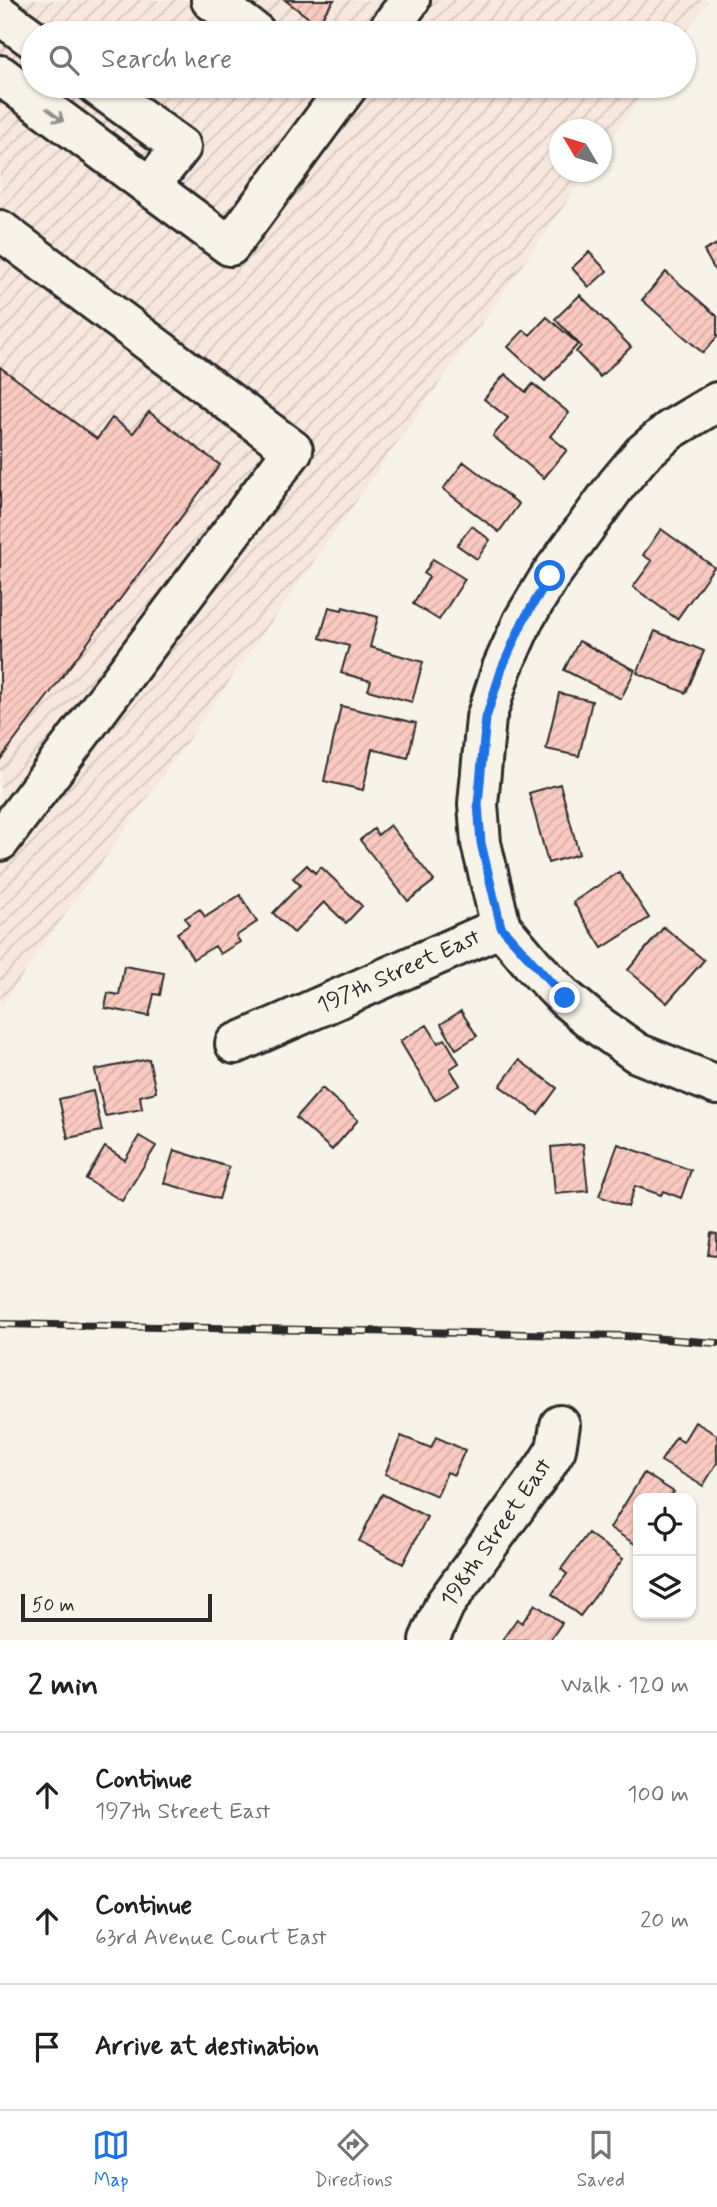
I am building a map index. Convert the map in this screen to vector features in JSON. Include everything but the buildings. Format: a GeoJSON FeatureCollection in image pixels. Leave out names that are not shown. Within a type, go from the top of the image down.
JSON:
{"type":"FeatureCollection","features":[{"type":"Feature","properties":{"kind":"street"},"geometry":{"type":"LineString","coordinates":[[211,0],[240,21]]}},
{"type":"Feature","properties":{"kind":"street"},"geometry":{"type":"LineString","coordinates":[[395,21],[410,0]]}},
{"type":"Feature","properties":{"kind":"street"},"geometry":{"type":"LineString","coordinates":[[0,15],[21,30]]}},
{"type":"Feature","properties":{"kind":"street"},"geometry":{"type":"LineString","coordinates":[[0,75],[21,91]]}},
{"type":"Feature","properties":{"kind":"street"},"geometry":{"type":"LineString","coordinates":[[31,98],[230,246],[333,98]]}},
{"type":"Feature","properties":{"kind":"street"},"geometry":{"type":"LineString","coordinates":[[114,98],[181,147],[150,186]]}},
{"type":"Feature","properties":{"kind":"street"},"geometry":{"type":"LineString","coordinates":[[0,230],[293,450],[0,841]]}},
{"type":"Feature","properties":{"kind":"street","name":"197th Street East"},"geometry":{"type":"LineString","coordinates":[[235,1044],[501,927],[481,843],[478,804],[486,718],[502,668],[523,621],[550,576],[617,484],[642,454],[661,438],[717,402]]}},
{"type":"Feature","properties":{"kind":"street"},"geometry":{"type":"LineString","coordinates":[[501,927],[565,998],[595,1023],[637,1053],[717,1085]]}},
{"type":"Feature","properties":{"kind":"street","name":"198th Street East"},"geometry":{"type":"LineString","coordinates":[[429,1640],[445,1604],[556,1449],[560,1424]]}},
{"type":"Feature","properties":{"kind":"shaded area"},"geometry":{"type":"Polygon","coordinates":[[[0,0],[709,0],[694,21],[21,21],[21,98],[640,98],[612,138],[612,119],[549,119],[549,182],[581,182],[0,1007],[0,0]]]}},
{"type":"Feature","properties":{"kind":"railway"},"geometry":{"type":"LineString","coordinates":[[0,1324],[625,1336],[717,1343]]}},
{"type":"Feature","properties":{"kind":"route"},"geometry":{"type":"LineString","coordinates":[[550,576],[523,621],[502,668],[486,718],[478,804],[481,843],[501,927],[565,998]]}}]}
